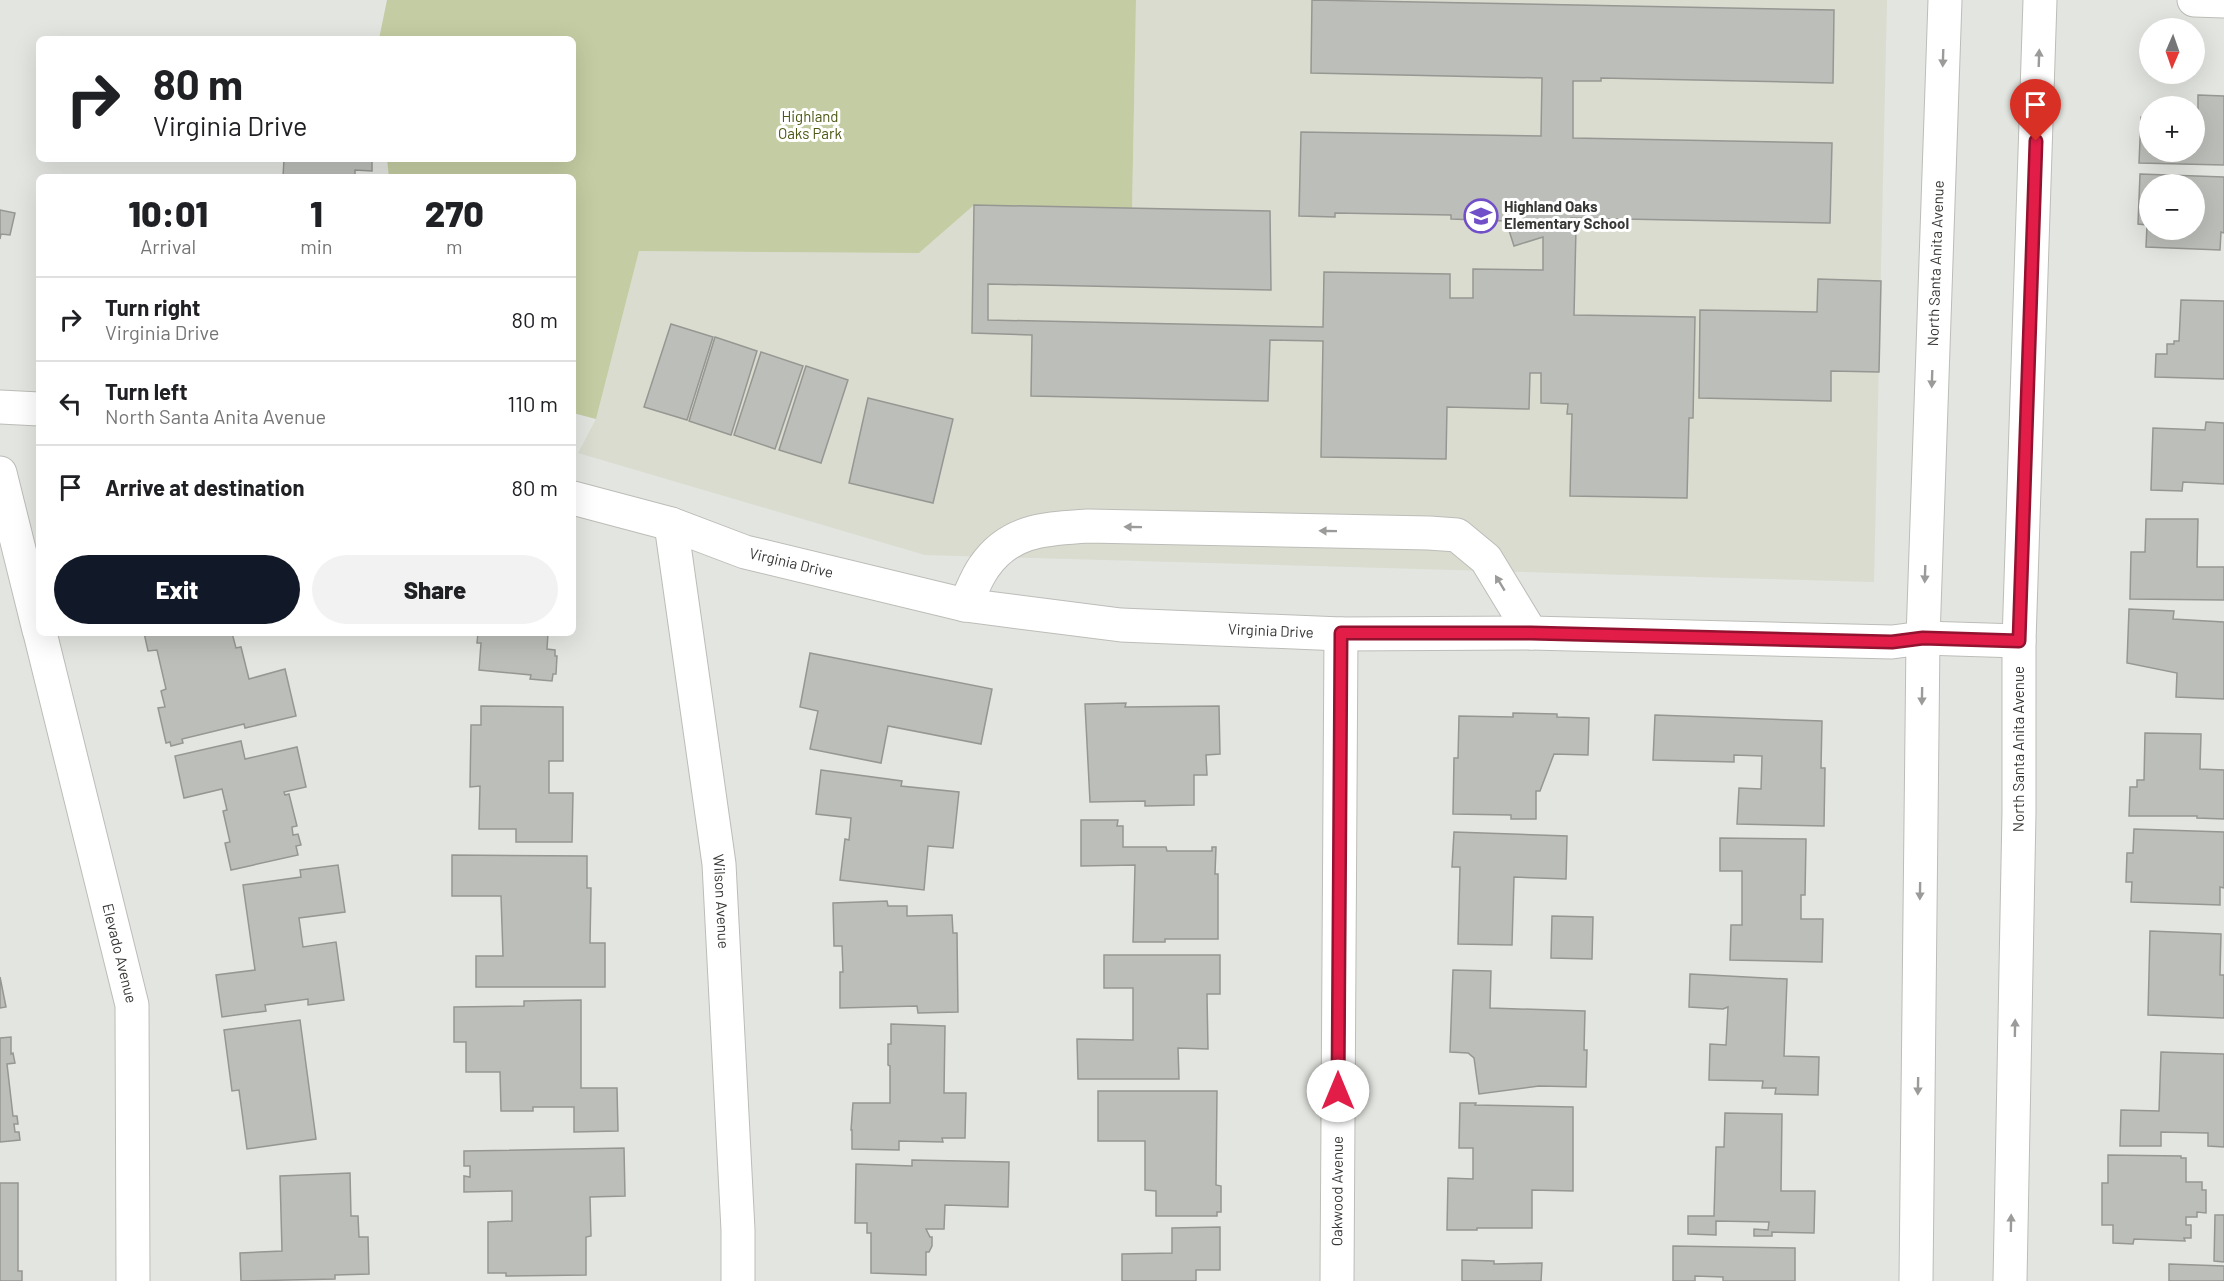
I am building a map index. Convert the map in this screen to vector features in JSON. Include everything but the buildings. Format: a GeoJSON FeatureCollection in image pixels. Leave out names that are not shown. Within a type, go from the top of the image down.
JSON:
{"type":"FeatureCollection","features":[{"type":"Feature","properties":{"kind":"street","name":"North Santa Anita Avenue"},"geometry":{"type":"LineString","coordinates":[[1916,1281],[1923,638],[1945,0]]}},
{"type":"Feature","properties":{"kind":"street","name":"North Santa Anita Avenue"},"geometry":{"type":"LineString","coordinates":[[2010,1281],[2019,823],[2019,641],[2040,0]]}},
{"type":"Feature","properties":{"kind":"street"},"geometry":{"type":"LineString","coordinates":[[2194,0],[2224,1]]}},
{"type":"Feature","properties":{"kind":"street"},"geometry":{"type":"LineString","coordinates":[[0,407],[36,409]]}},
{"type":"Feature","properties":{"kind":"street","name":"Elevado Avenue"},"geometry":{"type":"LineString","coordinates":[[0,473],[36,619]]}},
{"type":"Feature","properties":{"kind":"street","name":"Virginia Drive"},"geometry":{"type":"LineString","coordinates":[[576,499],[671,524],[745,552],[965,605],[1120,625],[1341,633],[1531,633],[1892,642],[1923,638],[2019,641]]}},
{"type":"Feature","properties":{"kind":"street","name":"Wilson Avenue"},"geometry":{"type":"LineString","coordinates":[[671,524],[719,864],[738,1230],[738,1281]]}},
{"type":"Feature","properties":{"kind":"street"},"geometry":{"type":"LineString","coordinates":[[965,605],[984,567],[1012,539],[1047,529],[1088,526],[1429,533],[1457,535],[1486,559],[1531,633]]}},
{"type":"Feature","properties":{"kind":"street","name":"Oakwood Avenue"},"geometry":{"type":"LineString","coordinates":[[1337,1281],[1341,633]]}},
{"type":"Feature","properties":{"kind":"street","name":"Elevado Avenue"},"geometry":{"type":"LineString","coordinates":[[40,636],[132,1005],[133,1281]]}},
{"type":"Feature","properties":{"kind":"shaded area"},"geometry":{"type":"Polygon","coordinates":[[[1136,0],[1887,0],[1874,582],[925,555],[578,453],[596,419],[639,251],[919,253],[974,205],[1132,209],[1136,0]]]}},
{"type":"Feature","properties":{"kind":"green space","name":"Highland Oaks Park"},"geometry":{"type":"Polygon","coordinates":[[[387,0],[1136,0],[1132,209],[974,205],[919,253],[639,251],[596,419],[576,414],[576,174],[389,174],[387,162],[576,162],[576,36],[380,36],[387,0]]]}},
{"type":"Feature","properties":{"kind":"place","name":"Highland Oaks Elementary School"},"geometry":{"type":"Point","coordinates":[1481,216]}},
{"type":"Feature","properties":{"kind":"route"},"geometry":{"type":"LineString","coordinates":[[1338,1091],[1341,633],[1531,633],[1892,642],[1923,638],[2019,641],[2036,141]]}}]}
